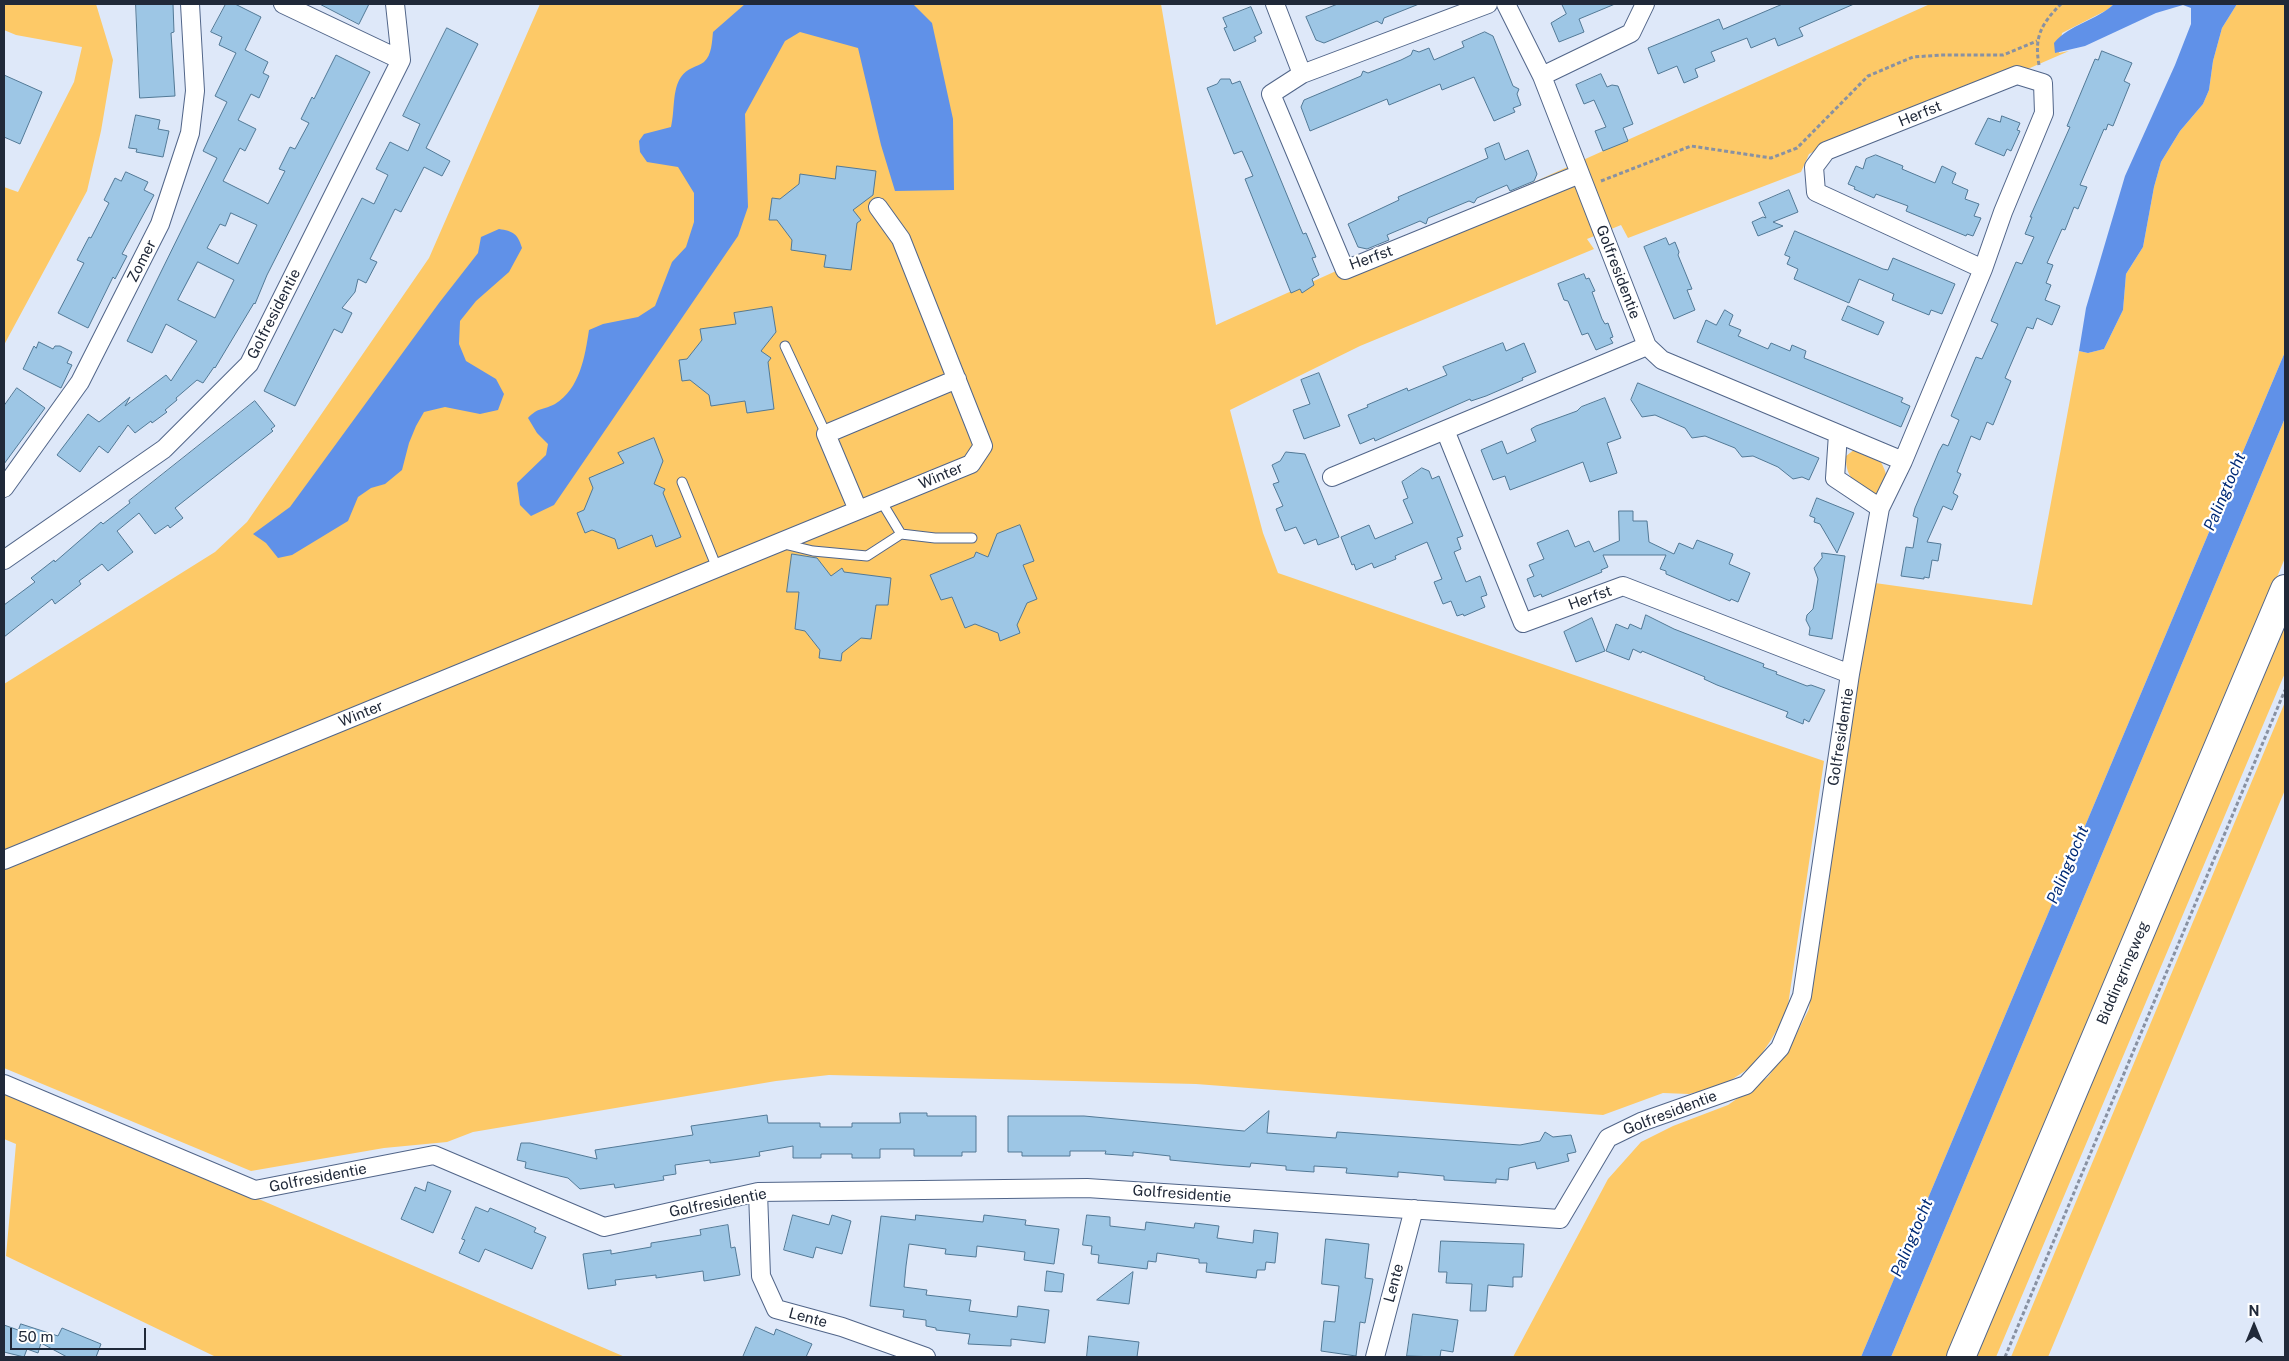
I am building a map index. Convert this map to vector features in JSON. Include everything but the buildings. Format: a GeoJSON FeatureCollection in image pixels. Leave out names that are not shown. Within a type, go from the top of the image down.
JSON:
{"type":"FeatureCollection","features":[{"type":"Feature","properties":{"kind":"highway","name":"Biddingringweg"},"geometry":{"type":"LineString","coordinates":[[1961,1357],[2285,589]]}},
{"type":"Feature","properties":{"kind":"street","name":"Zomer"},"geometry":{"type":"LineString","coordinates":[[4,488],[80,382],[160,224],[190,133],[195,91],[190,4]]}},
{"type":"Feature","properties":{"kind":"street"},"geometry":{"type":"LineString","coordinates":[[283,4],[400,60]]}},
{"type":"Feature","properties":{"kind":"street"},"geometry":{"type":"LineString","coordinates":[[395,4],[400,60]]}},
{"type":"Feature","properties":{"kind":"street"},"geometry":{"type":"LineString","coordinates":[[1275,4],[1302,74]]}},
{"type":"Feature","properties":{"kind":"street","name":"Herfst"},"geometry":{"type":"LineString","coordinates":[[1488,4],[1302,74],[1271,94],[1345,270],[1582,180]]}},
{"type":"Feature","properties":{"kind":"street","name":"Golfresidentie"},"geometry":{"type":"LineString","coordinates":[[4,1084],[255,1190],[434,1155],[604,1227],[758,1192],[1087,1188],[1560,1219],[1608,1138],[1641,1122],[1746,1085],[1780,1048],[1802,996],[1850,674],[1880,508],[1903,462],[1662,360],[1647,346],[1542,76],[1506,4]]}},
{"type":"Feature","properties":{"kind":"street"},"geometry":{"type":"LineString","coordinates":[[1542,76],[1631,33],[1645,4]]}},
{"type":"Feature","properties":{"kind":"street","name":"Golfresidentie"},"geometry":{"type":"LineString","coordinates":[[4,560],[164,449],[249,364],[400,60]]}},
{"type":"Feature","properties":{"kind":"street","name":"Herfst"},"geometry":{"type":"LineString","coordinates":[[1983,268],[1816,192],[1814,167],[1826,151],[2017,75],[2043,83]]}},
{"type":"Feature","properties":{"kind":"street"},"geometry":{"type":"LineString","coordinates":[[1903,462],[1983,268],[2003,212],[2044,113],[2043,83]]}},
{"type":"Feature","properties":{"kind":"street","name":"Winter"},"geometry":{"type":"LineString","coordinates":[[4,860],[971,464],[983,446],[901,239],[878,207]]}},
{"type":"Feature","properties":{"kind":"street"},"geometry":{"type":"LineString","coordinates":[[1332,477],[1647,346]]}},
{"type":"Feature","properties":{"kind":"street"},"geometry":{"type":"LineString","coordinates":[[858,510],[826,434],[956,379]]}},
{"type":"Feature","properties":{"kind":"street","name":"Herfst"},"geometry":{"type":"LineString","coordinates":[[1445,430],[1523,622],[1623,586],[1850,674]]}},
{"type":"Feature","properties":{"kind":"street"},"geometry":{"type":"LineString","coordinates":[[1838,434],[1835,478],[1880,508]]}},
{"type":"Feature","properties":{"kind":"street","name":"Lente"},"geometry":{"type":"LineString","coordinates":[[758,1192],[761,1276],[776,1309],[842,1327],[926,1357]]}},
{"type":"Feature","properties":{"kind":"street","name":"Lente"},"geometry":{"type":"LineString","coordinates":[[1375,1357],[1414,1209]]}},
{"type":"Feature","properties":{"kind":"lane"},"geometry":{"type":"LineString","coordinates":[[785,346],[826,434]]}},
{"type":"Feature","properties":{"kind":"lane"},"geometry":{"type":"LineString","coordinates":[[682,482],[718,568]]}},
{"type":"Feature","properties":{"kind":"lane"},"geometry":{"type":"LineString","coordinates":[[881,501],[901,534]]}},
{"type":"Feature","properties":{"kind":"lane"},"geometry":{"type":"LineString","coordinates":[[779,543],[813,550],[867,556],[901,534],[935,538],[972,538]]}},
{"type":"Feature","properties":{"kind":"path"},"geometry":{"type":"LineString","coordinates":[[2043,83],[2037,41],[2046,19],[2061,4]]}},
{"type":"Feature","properties":{"kind":"path"},"geometry":{"type":"LineString","coordinates":[[1582,180],[1691,146],[1770,158],[1797,148],[1868,76],[1913,57],[2003,55],[2037,41]]}},
{"type":"Feature","properties":{"kind":"path"},"geometry":{"type":"LineString","coordinates":[[2005,1357],[2285,690]]}},
{"type":"Feature","properties":{"kind":"shaded area"},"geometry":{"type":"Polygon","coordinates":[[[4,4],[96,4],[113,60],[101,131],[87,191],[4,345],[4,187],[18,192],[74,82],[82,47],[16,35],[4,30],[4,4]]]}},
{"type":"Feature","properties":{"kind":"shaded area"},"geometry":{"type":"Polygon","coordinates":[[[540,4],[1161,4],[1216,325],[1930,4],[2114,4],[2107,10],[2062,33],[2059,53],[2069,51],[2023,71],[2015,66],[1827,145],[1809,154],[1801,172],[1628,238],[1621,225],[1587,239],[1594,249],[1360,346],[1230,410],[1263,533],[1278,573],[1824,761],[1787,1012],[1754,1065],[1722,1086],[1689,1094],[1663,1093],[1603,1115],[1196,1084],[829,1075],[776,1081],[473,1132],[447,1142],[384,1148],[251,1171],[4,1068],[4,684],[215,552],[247,522],[429,258],[540,4]]]}},
{"type":"Feature","properties":{"kind":"shaded area"},"geometry":{"type":"Polygon","coordinates":[[[2237,4],[2285,4],[2285,352],[1861,1357],[1513,1357],[1608,1179],[1641,1142],[1673,1126],[1728,1105],[1768,1077],[1791,1045],[1809,1009],[1834,827],[1875,583],[2032,605],[2079,351],[2088,353],[2104,349],[2123,310],[2126,274],[2143,247],[2154,187],[2161,162],[2180,131],[2203,104],[2209,90],[2213,61],[2222,28],[2237,4]]]}},
{"type":"Feature","properties":{"kind":"shaded area"},"geometry":{"type":"Polygon","coordinates":[[[2285,418],[2285,558],[1951,1357],[1891,1357],[2285,418]]]}},
{"type":"Feature","properties":{"kind":"shaded area"},"geometry":{"type":"Polygon","coordinates":[[[1855,449],[1880,460],[1883,466],[1886,482],[1878,497],[1854,481],[1848,471],[1846,456],[1855,449]]]}},
{"type":"Feature","properties":{"kind":"shaded area"},"geometry":{"type":"Polygon","coordinates":[[[2285,608],[2285,673],[1996,1357],[1972,1357],[2285,608]]]}},
{"type":"Feature","properties":{"kind":"shaded area"},"geometry":{"type":"Polygon","coordinates":[[[2285,702],[2285,790],[2048,1357],[2011,1357],[2285,702]]]}},
{"type":"Feature","properties":{"kind":"shaded area"},"geometry":{"type":"Polygon","coordinates":[[[4,1093],[261,1200],[625,1357],[216,1357],[6,1256],[16,1144],[4,1139],[4,1093]]]}},
{"type":"Feature","properties":{"kind":"water"},"geometry":{"type":"Polygon","coordinates":[[[745,4],[913,4],[932,23],[953,119],[954,190],[895,191],[881,145],[858,48],[800,32],[785,41],[745,114],[748,207],[738,236],[554,505],[531,516],[520,505],[517,483],[546,455],[548,444],[537,433],[528,418],[538,410],[555,404],[570,390],[580,371],[589,330],[603,324],[638,317],[655,306],[672,262],[686,247],[694,222],[694,193],[678,167],[647,162],[640,152],[639,141],[644,134],[671,127],[676,88],[681,77],[707,59],[711,48],[713,32],[745,4]]]}},
{"type":"Feature","properties":{"kind":"water"},"geometry":{"type":"Polygon","coordinates":[[[2114,4],[2237,4],[2222,28],[2213,61],[2209,90],[2203,104],[2180,131],[2161,162],[2154,187],[2143,247],[2126,274],[2123,310],[2104,349],[2088,353],[2079,351],[2086,308],[2125,176],[2175,65],[2191,24],[2191,8],[2183,5],[2156,13],[2085,46],[2055,53],[2054,43],[2060,37],[2099,15],[2114,4]]]}},
{"type":"Feature","properties":{"kind":"water"},"geometry":{"type":"Polygon","coordinates":[[[499,229],[514,234],[519,239],[522,248],[509,272],[476,301],[460,321],[459,344],[466,361],[496,379],[504,394],[498,410],[480,414],[445,407],[424,412],[409,443],[402,470],[385,484],[371,488],[358,497],[348,521],[292,555],[278,558],[266,543],[253,534],[290,507],[439,303],[478,253],[481,237],[499,229]]]}},
{"type":"Feature","properties":{"kind":"water","name":"Palingtocht"},"geometry":{"type":"Polygon","coordinates":[[[2285,352],[2285,418],[1891,1357],[1861,1357],[2285,352]]]}}]}
